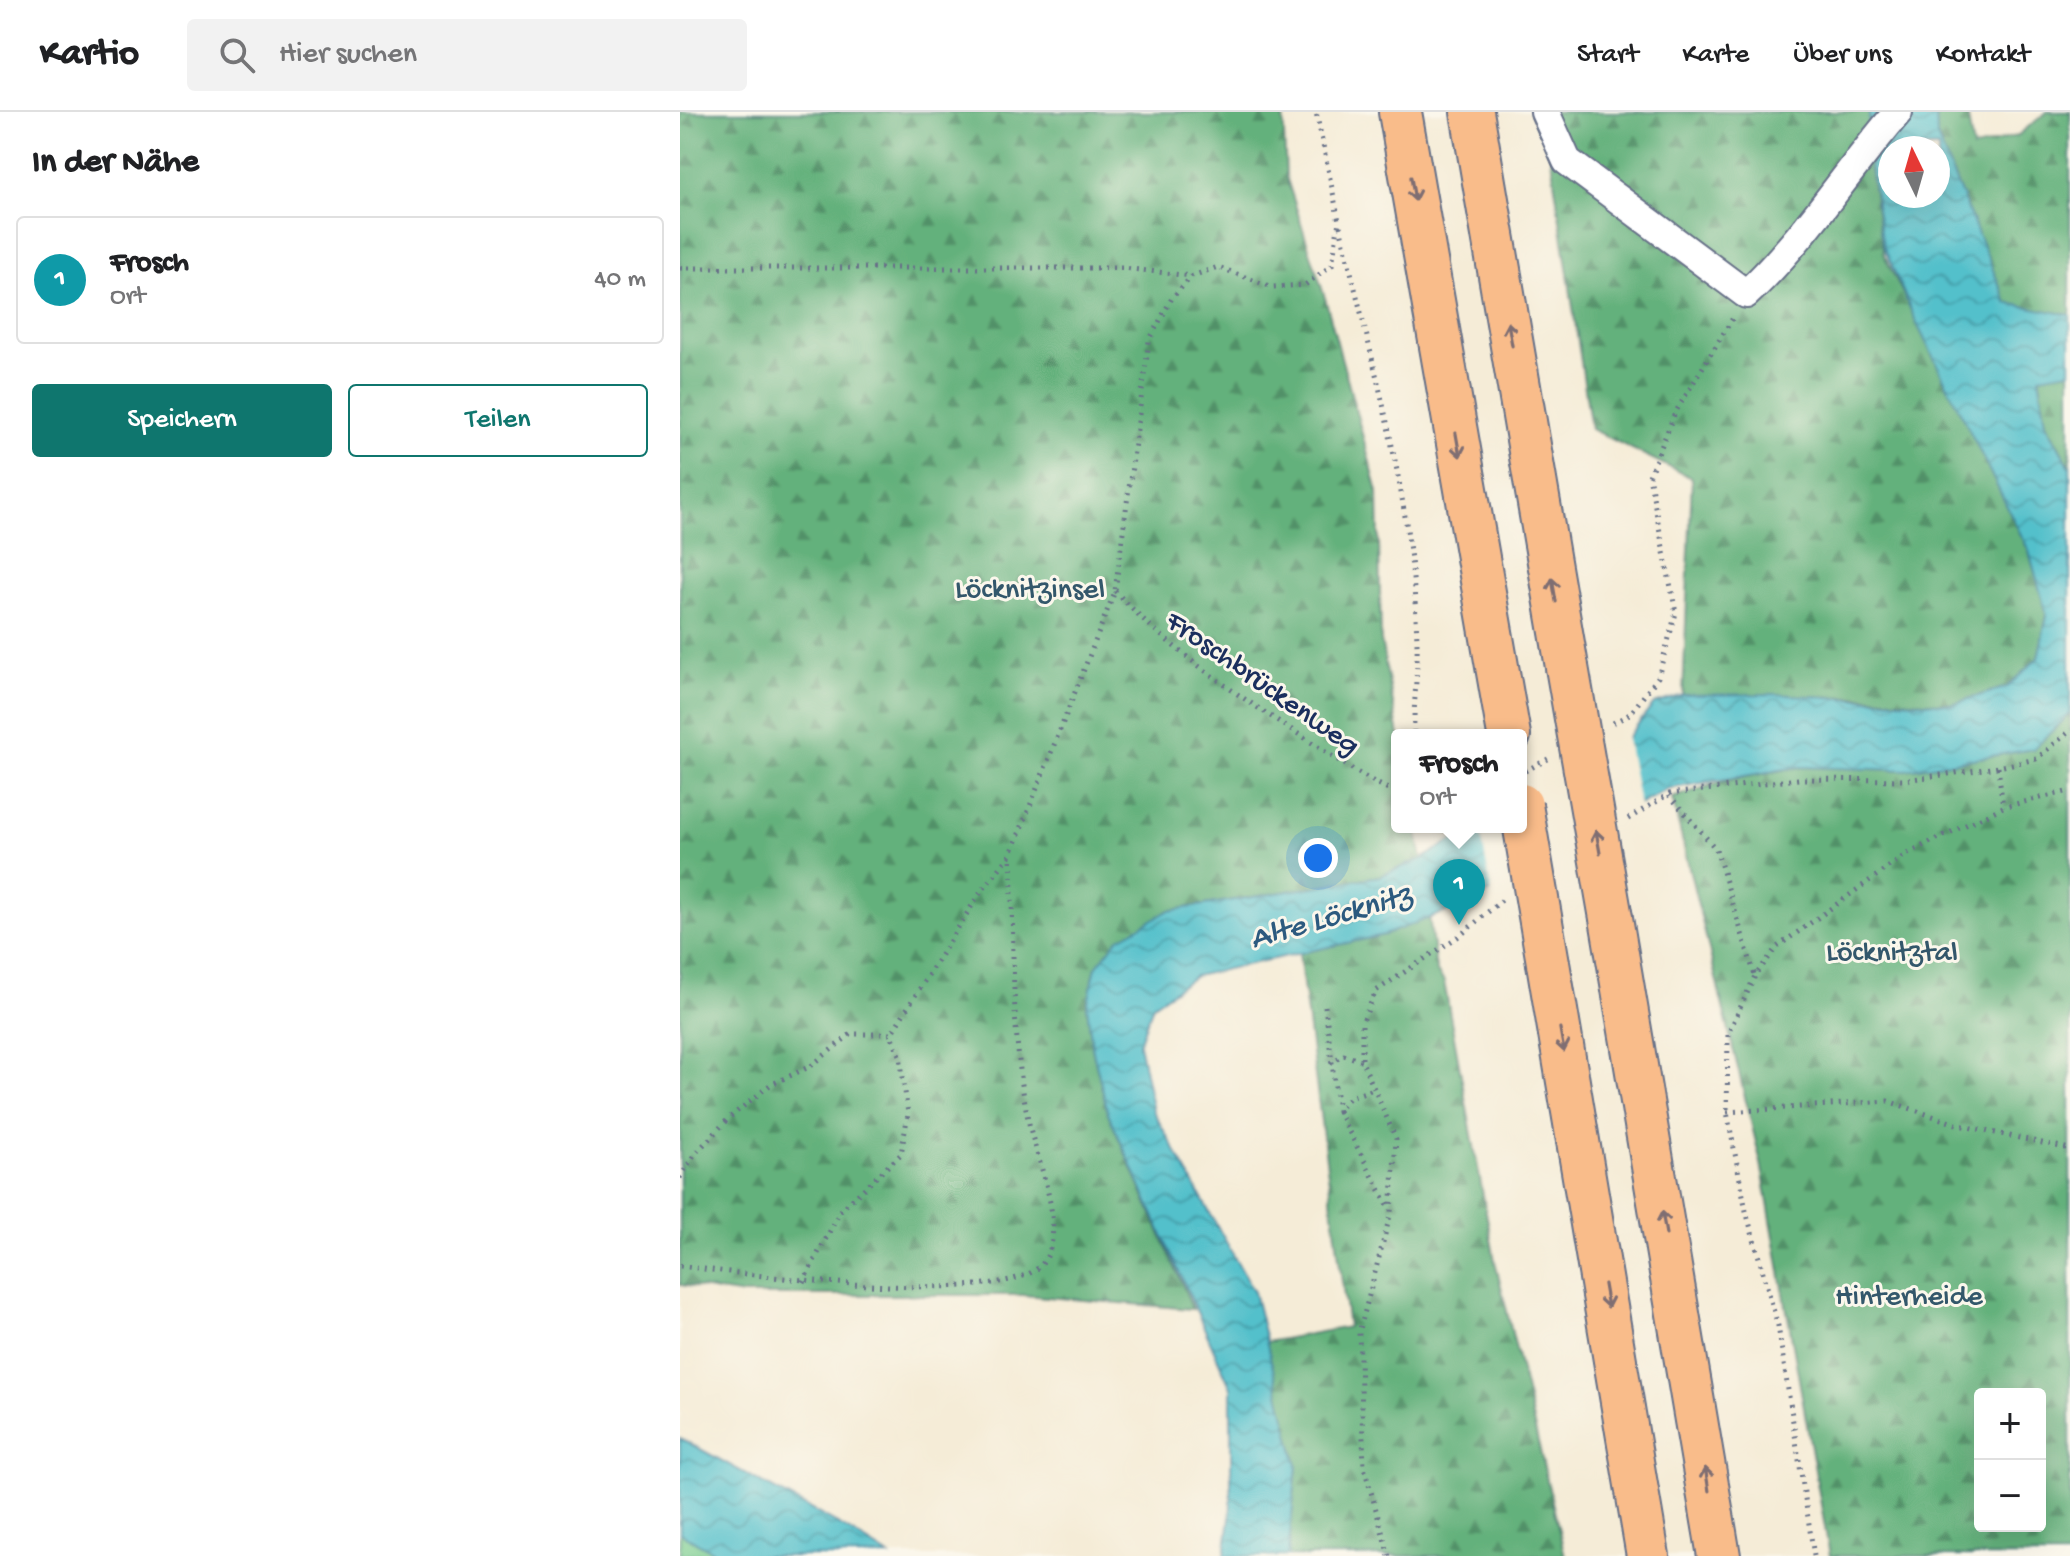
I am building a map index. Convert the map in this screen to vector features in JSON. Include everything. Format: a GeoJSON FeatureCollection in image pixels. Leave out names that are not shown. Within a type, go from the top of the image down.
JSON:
{"type":"FeatureCollection","features":[{"type":"Feature","properties":{"kind":"highway"},"geometry":{"type":"LineString","coordinates":[[1400,112],[1506,721]]}},
{"type":"Feature","properties":{"kind":"highway"},"geometry":{"type":"LineString","coordinates":[[1472,112],[1719,1556]]}},
{"type":"Feature","properties":{"kind":"highway"},"geometry":{"type":"LineString","coordinates":[[1526,833],[1648,1556]]}},
{"type":"Feature","properties":{"kind":"lane"},"geometry":{"type":"LineString","coordinates":[[1545,112],[1567,161],[1746,294],[1784,259],[1851,165],[1898,112]]}},
{"type":"Feature","properties":{"kind":"path"},"geometry":{"type":"LineString","coordinates":[[1316,112],[1339,221],[1389,423],[1418,645],[1414,729]]}},
{"type":"Feature","properties":{"kind":"path"},"geometry":{"type":"LineString","coordinates":[[680,268],[1124,268],[1192,276],[1218,267],[1272,287],[1305,285],[1332,265],[1339,221]]}},
{"type":"Feature","properties":{"kind":"path"},"geometry":{"type":"LineString","coordinates":[[891,1034],[978,896],[1011,854],[1115,591],[1149,341],[1172,298],[1192,276]]}},
{"type":"Feature","properties":{"kind":"path"},"geometry":{"type":"LineString","coordinates":[[1630,714],[1658,677],[1676,613],[1649,476],[1675,413],[1746,294]]}},
{"type":"Feature","properties":{"kind":"path","name":"Froschbrückenweg"},"geometry":{"type":"LineString","coordinates":[[1115,591],[1152,631],[1251,705],[1365,779],[1391,790]]}},
{"type":"Feature","properties":{"kind":"path"},"geometry":{"type":"LineString","coordinates":[[1650,805],[1669,794],[1799,779],[1906,780],[1998,767],[2036,759],[2070,731]]}},
{"type":"Feature","properties":{"kind":"path"},"geometry":{"type":"LineString","coordinates":[[1998,767],[2003,807]]}},
{"type":"Feature","properties":{"kind":"path"},"geometry":{"type":"LineString","coordinates":[[1814,1556],[1778,1326],[1746,1211],[1727,1112],[1728,1034],[1755,976],[1777,947],[1908,853],[2003,807],[2070,791]]}},
{"type":"Feature","properties":{"kind":"path"},"geometry":{"type":"LineString","coordinates":[[1669,794],[1716,849],[1755,976]]}},
{"type":"Feature","properties":{"kind":"path"},"geometry":{"type":"LineString","coordinates":[[680,1266],[803,1282],[919,1286],[1009,1283],[1040,1267],[1053,1241],[1049,1198],[1030,1126],[1020,1061],[1011,854]]}},
{"type":"Feature","properties":{"kind":"path"},"geometry":{"type":"LineString","coordinates":[[1389,1556],[1364,1467],[1359,1333],[1391,1212],[1396,1139],[1362,1061],[1362,1023],[1376,991],[1462,934],[1495,904]]}},
{"type":"Feature","properties":{"kind":"path"},"geometry":{"type":"LineString","coordinates":[[1325,1006],[1338,1111],[1391,1212]]}},
{"type":"Feature","properties":{"kind":"path"},"geometry":{"type":"LineString","coordinates":[[680,1178],[694,1155],[729,1118],[770,1085],[811,1066],[851,1034],[891,1034]]}},
{"type":"Feature","properties":{"kind":"path"},"geometry":{"type":"LineString","coordinates":[[803,1282],[841,1210],[901,1154],[907,1138],[908,1114],[900,1055],[891,1034]]}},
{"type":"Feature","properties":{"kind":"path"},"geometry":{"type":"LineString","coordinates":[[1330,1063],[1344,1055],[1362,1061]]}},
{"type":"Feature","properties":{"kind":"path"},"geometry":{"type":"LineString","coordinates":[[1338,1111],[1350,1097],[1374,1089]]}},
{"type":"Feature","properties":{"kind":"path"},"geometry":{"type":"LineString","coordinates":[[1727,1112],[1888,1101],[1959,1125],[2070,1149]]}},
{"type":"Feature","properties":{"kind":"green space","name":"Löcknitzinsel"},"geometry":{"type":"Polygon","coordinates":[[[680,112],[1283,112],[1286,176],[1325,298],[1378,492],[1381,641],[1398,729],[1391,729],[1391,833],[1417,833],[1422,859],[1380,876],[1168,911],[1096,967],[1087,1006],[1092,1047],[1108,1113],[1193,1309],[1023,1295],[744,1295],[680,1285],[680,112]]]}},
{"type":"Feature","properties":{"kind":"green space"},"geometry":{"type":"Polygon","coordinates":[[[1544,112],[1869,112],[1869,161],[1884,255],[2029,551],[2047,616],[2038,658],[2007,687],[1952,704],[1859,697],[1683,695],[1692,478],[1591,429],[1544,112]]]}},
{"type":"Feature","properties":{"kind":"green space"},"geometry":{"type":"Polygon","coordinates":[[[1936,112],[1967,112],[1973,149],[2018,135],[2047,112],[2070,112],[2070,315],[2007,304],[1950,168],[1950,136],[1937,136],[1936,112]]]}},
{"type":"Feature","properties":{"kind":"green space"},"geometry":{"type":"Polygon","coordinates":[[[2070,371],[2070,467],[2046,423],[2039,375],[2070,371]]]}},
{"type":"Feature","properties":{"kind":"green space","name":"Löcknitztal"},"geometry":{"type":"Polygon","coordinates":[[[2070,714],[2070,1556],[1830,1556],[1761,1163],[1672,798],[1725,781],[1798,767],[1906,770],[2033,749],[2070,714]]]}},
{"type":"Feature","properties":{"kind":"green space"},"geometry":{"type":"Polygon","coordinates":[[[1429,916],[1436,970],[1444,982],[1495,1261],[1565,1556],[1288,1556],[1297,1465],[1266,1342],[1348,1327],[1299,953],[1384,935],[1429,916]]]}},
{"type":"Feature","properties":{"kind":"green space"},"geometry":{"type":"Polygon","coordinates":[[[680,1533],[716,1553],[680,1556],[680,1533]]]}},
{"type":"Feature","properties":{"kind":"water","name":"Alte Löcknitz"},"geometry":{"type":"Polygon","coordinates":[[[1869,112],[1936,112],[1937,136],[1878,136],[1878,208],[1950,208],[1950,168],[2007,303],[2070,315],[2070,371],[2039,376],[2046,423],[2070,467],[2070,714],[2033,749],[1906,770],[1798,767],[1667,789],[1475,901],[1384,935],[1195,976],[1153,1005],[1139,1044],[1153,1111],[1254,1292],[1297,1465],[1288,1556],[1225,1556],[1231,1510],[1231,1388],[1108,1113],[1092,1047],[1087,1006],[1096,967],[1118,939],[1168,911],[1380,876],[1422,859],[1463,833],[1527,833],[1527,822],[1626,739],[1654,704],[1683,695],[1773,694],[1952,704],[2007,687],[2038,658],[2047,616],[2029,551],[1916,322],[1883,245],[1869,161],[1869,112]]]}},
{"type":"Feature","properties":{"kind":"water"},"geometry":{"type":"Polygon","coordinates":[[[680,1438],[843,1527],[889,1556],[721,1556],[680,1533],[680,1438]]]}},
{"type":"Feature","properties":{"kind":"pier"},"geometry":{"type":"Polygon","coordinates":[[[1626,734],[1640,810],[1492,896],[1481,833],[1527,833],[1527,792],[1626,734]]]}},
{"type":"Feature","properties":{"kind":"place","name":"Frosch"},"geometry":{"type":"Point","coordinates":[1459,925]}},
{"type":"Feature","properties":{"kind":"park label","name":"Hinterheide"},"geometry":{"type":"Point","coordinates":[1909,1294]}}]}
